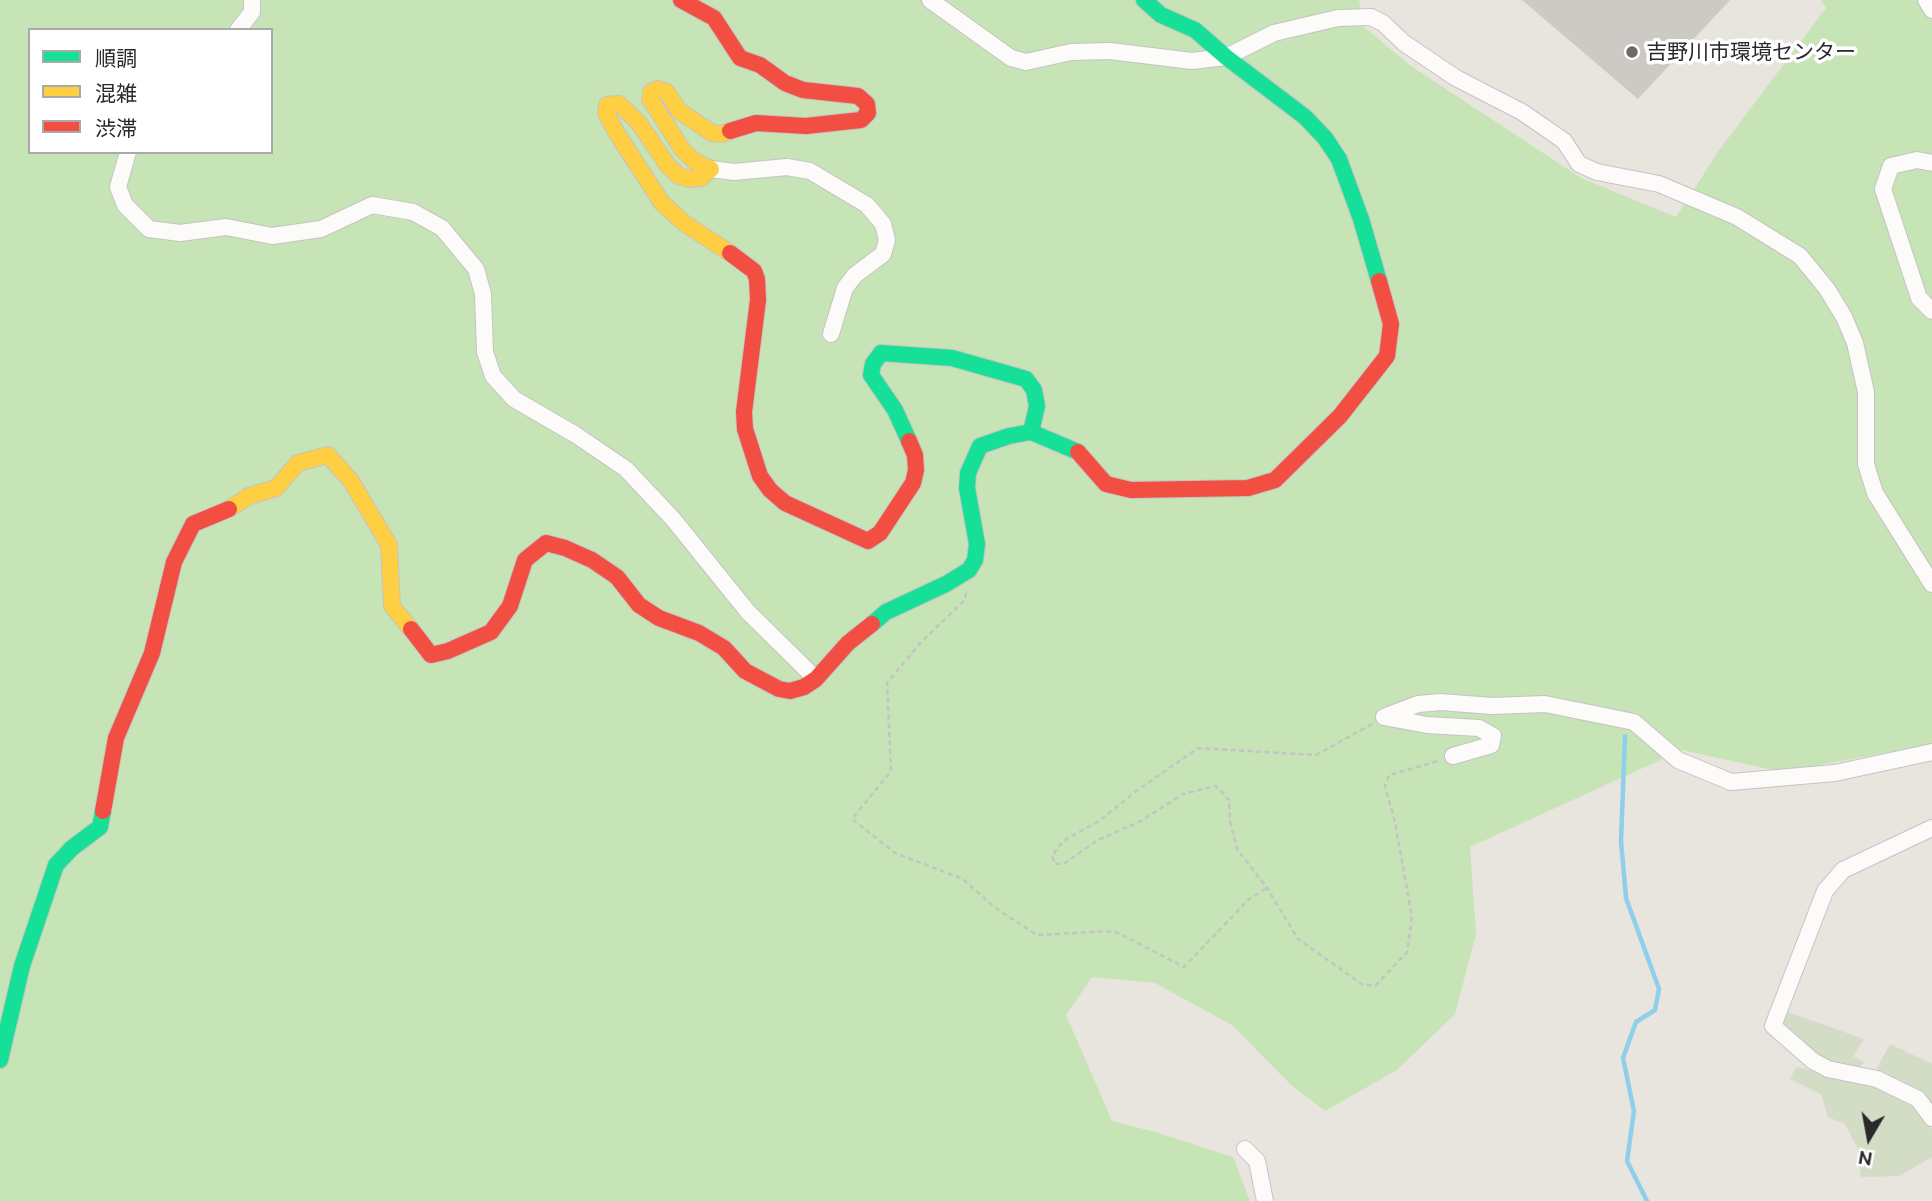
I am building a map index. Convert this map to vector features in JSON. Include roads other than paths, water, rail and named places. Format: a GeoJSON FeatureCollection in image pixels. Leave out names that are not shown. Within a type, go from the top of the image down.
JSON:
{"type":"FeatureCollection","features":[{"type":"Feature","properties":{"kind":"street"},"geometry":{"type":"LineString","coordinates":[[239,28],[251,12],[252,0]]}},
{"type":"Feature","properties":{"kind":"street"},"geometry":{"type":"LineString","coordinates":[[681,0],[714,18],[740,58],[760,65],[785,83],[803,90],[858,96],[867,104],[868,113],[861,120],[806,126],[756,123],[722,134],[712,133],[679,111],[667,92],[658,89],[651,92],[650,99],[682,149],[694,161],[711,169],[734,172],[787,167],[810,171],[867,205],[883,224],[887,240],[883,254],[855,275],[845,288],[831,334]]}},
{"type":"Feature","properties":{"kind":"street"},"geometry":{"type":"LineString","coordinates":[[930,0],[1012,58],[1026,62],[1072,52],[1110,51],[1192,61],[1226,57],[1274,33],[1338,18],[1371,17],[1383,23],[1404,43],[1456,78],[1522,112],[1564,141],[1579,164],[1597,172],[1659,184],[1737,217],[1800,256],[1844,317],[1855,343],[1866,392],[1866,464],[1875,493],[1932,584]]}},
{"type":"Feature","properties":{"kind":"street"},"geometry":{"type":"LineString","coordinates":[[0,1060],[22,966],[56,865],[72,848],[100,827],[116,738],[152,653],[174,562],[193,524],[227,512],[249,496],[276,488],[298,463],[328,455],[351,481],[389,545],[391,606],[431,655],[448,651],[492,632],[510,606],[525,560],[546,543],[592,560],[617,577],[639,605],[659,618],[699,633],[724,648],[745,671],[779,689],[790,691],[804,687],[816,679],[848,643],[886,612],[946,584],[969,570],[975,561],[977,544],[967,488],[968,473],[980,446],[1031,432],[1080,453],[1106,484],[1131,490],[1248,488],[1275,480],[1306,452],[1340,416],[1387,356],[1391,324],[1361,219],[1339,159],[1325,138],[1305,117],[1195,30],[1161,15],[1144,0]]}},
{"type":"Feature","properties":{"kind":"street"},"geometry":{"type":"LineString","coordinates":[[1926,0],[1932,10]]}},
{"type":"Feature","properties":{"kind":"street"},"geometry":{"type":"LineString","coordinates":[[711,169],[701,178],[679,176],[668,166],[639,123],[619,104],[607,105],[606,113],[616,132],[662,203],[684,223],[754,271],[758,299],[744,412],[745,429],[760,476],[785,503],[868,541],[880,533],[913,483],[915,455],[895,410],[871,375],[873,364],[881,353],[951,358],[1026,379],[1034,390],[1037,407],[1031,432]]}},
{"type":"Feature","properties":{"kind":"street"},"geometry":{"type":"LineString","coordinates":[[127,154],[118,187],[125,205],[149,229],[180,233],[226,227],[272,236],[321,229],[372,205],[412,212],[442,228],[476,269],[484,294],[485,352],[493,376],[514,399],[576,435],[626,469],[673,519],[748,612],[816,679]]}},
{"type":"Feature","properties":{"kind":"street"},"geometry":{"type":"LineString","coordinates":[[1932,163],[1917,160],[1891,166],[1883,189],[1919,298],[1932,311]]}},
{"type":"Feature","properties":{"kind":"street"},"geometry":{"type":"LineString","coordinates":[[1453,756],[1491,745],[1493,736],[1479,728],[1427,725],[1384,717],[1418,704],[1441,702],[1492,706],[1545,704],[1634,722],[1678,760],[1731,782],[1835,773],[1932,752]]}},
{"type":"Feature","properties":{"kind":"street"},"geometry":{"type":"LineString","coordinates":[[1932,828],[1843,870],[1825,891],[1773,1027],[1813,1061],[1828,1069],[1877,1079],[1918,1099],[1932,1118]]}},
{"type":"Feature","properties":{"kind":"street"},"geometry":{"type":"LineString","coordinates":[[1245,1149],[1257,1161],[1265,1201]]}},
{"type":"Feature","properties":{"kind":"waterway"},"geometry":{"type":"LineString","coordinates":[[1625,736],[1621,841],[1626,898],[1659,989],[1655,1010],[1636,1022],[1623,1058],[1634,1111],[1627,1161],[1647,1201]]}},
{"type":"Feature","properties":{"kind":"place","name":"吉野川市環境センター"},"geometry":{"type":"Point","coordinates":[1632,52]}}]}
